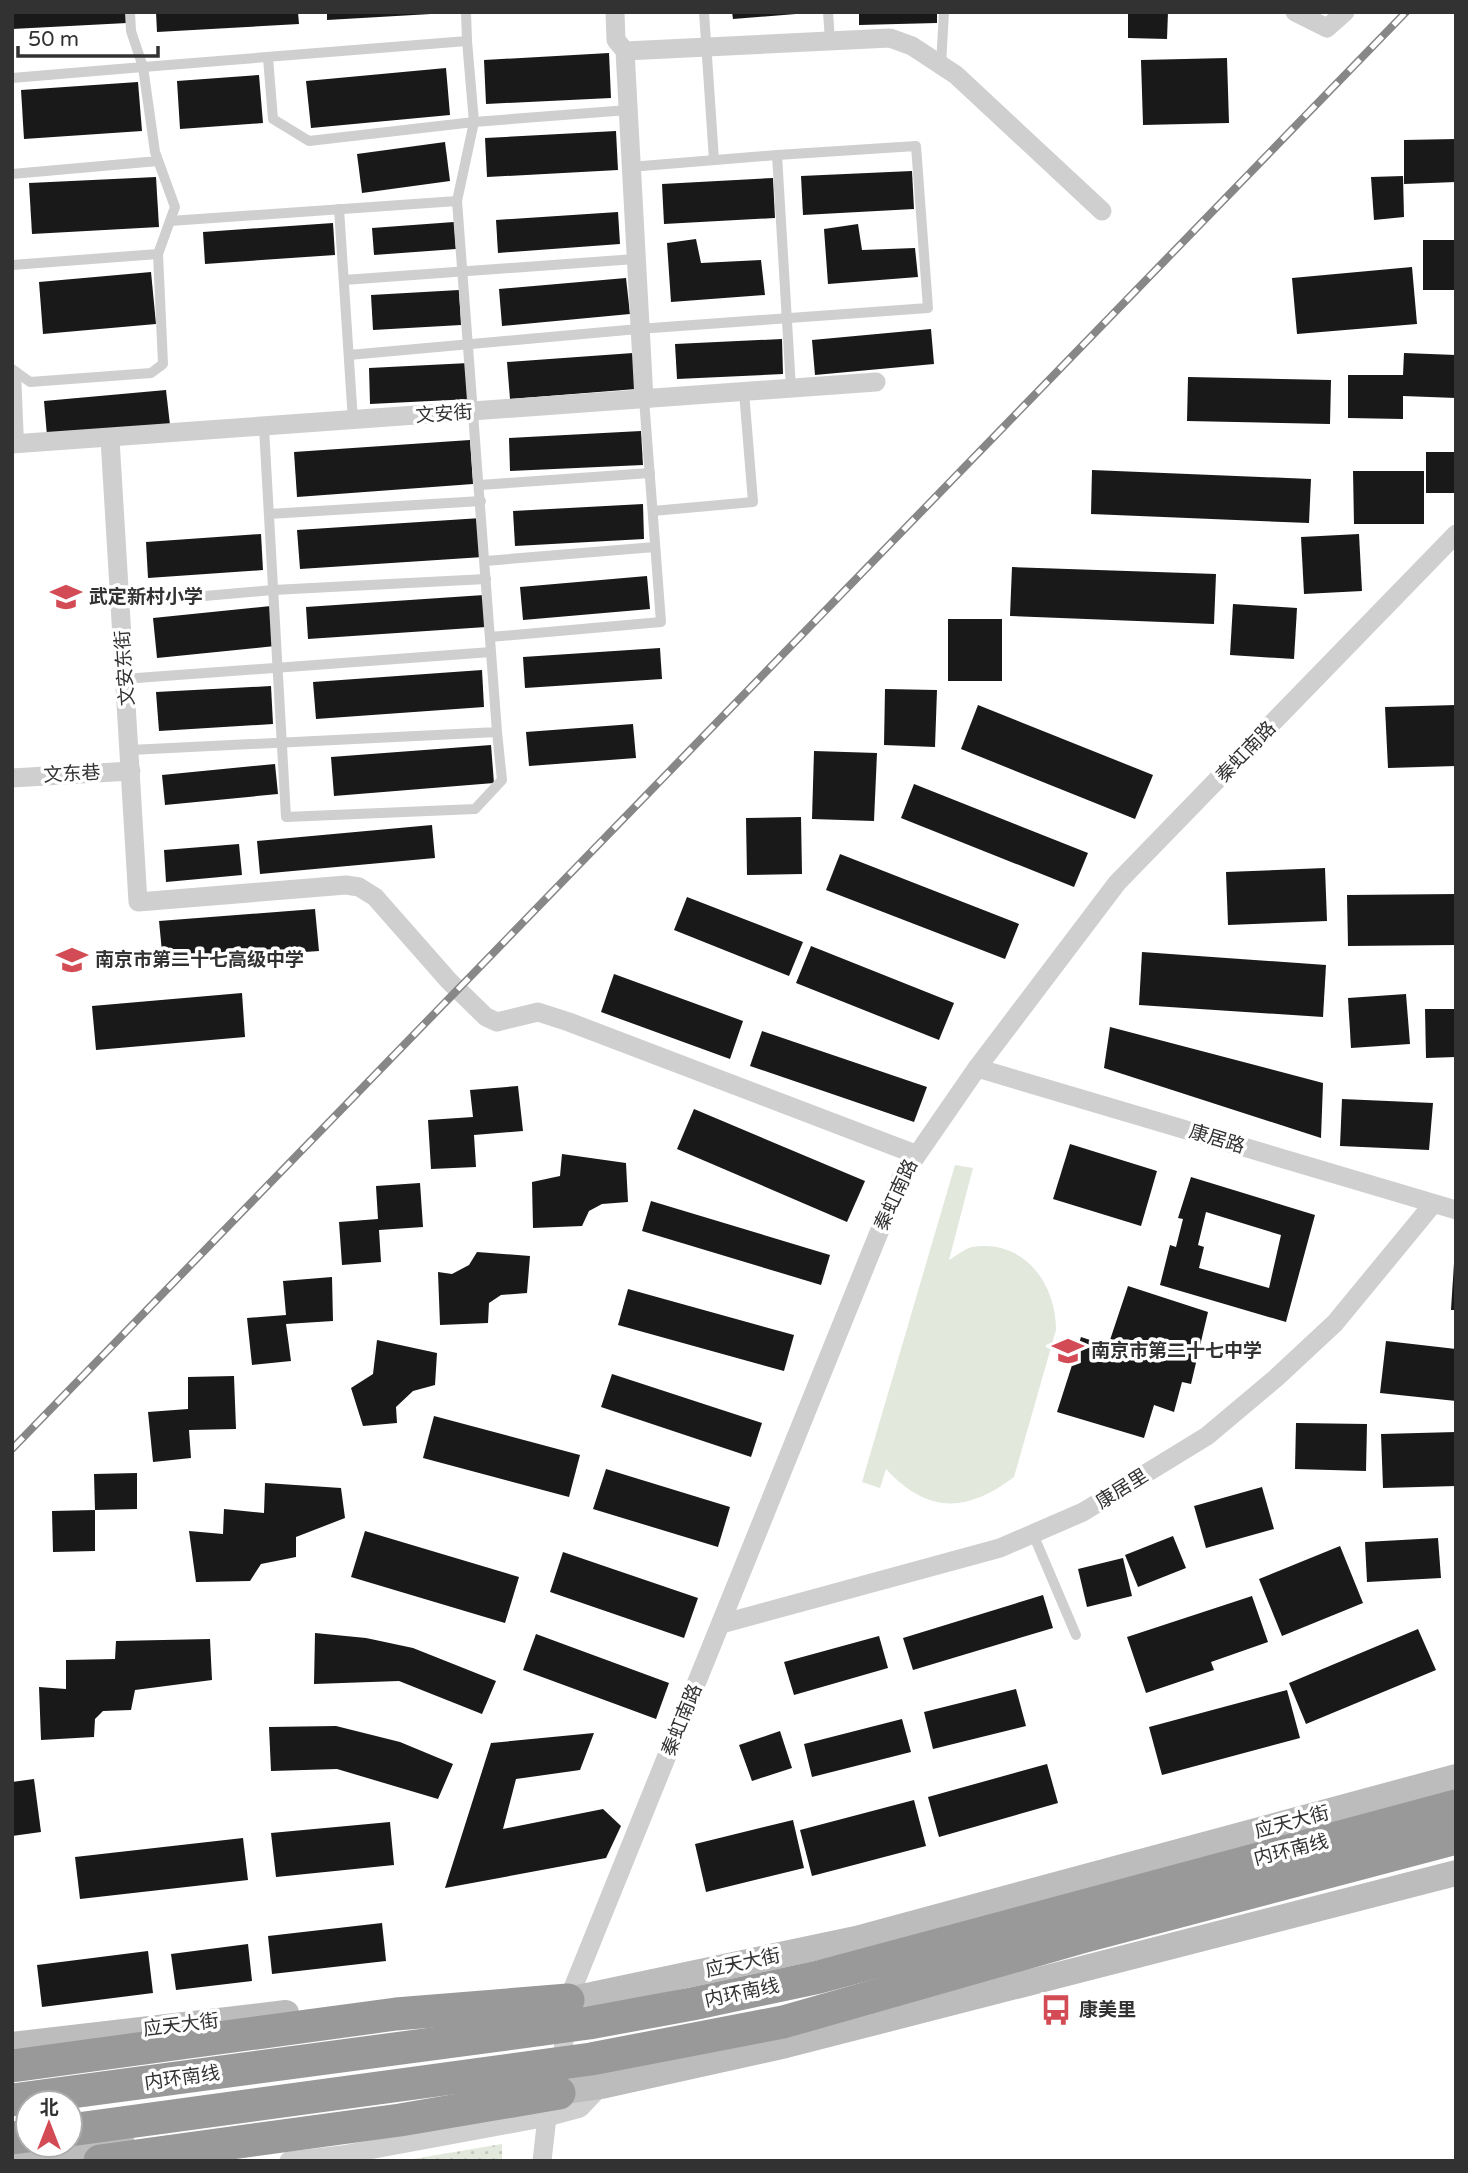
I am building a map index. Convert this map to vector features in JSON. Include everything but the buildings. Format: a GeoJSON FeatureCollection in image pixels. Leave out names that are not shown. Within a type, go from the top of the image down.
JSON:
{"type":"FeatureCollection","features":[{"type":"Feature","properties":{"kind":"highway","name":"内环南线"},"geometry":{"type":"LineString","coordinates":[[12,2100],[589,2024],[692,2004],[819,1977],[1456,1806]]}},
{"type":"Feature","properties":{"kind":"highway","name":"内环南线"},"geometry":{"type":"LineString","coordinates":[[84,2128],[590,2059],[783,2022],[1082,1937],[1340,1871],[1456,1838]]}},
{"type":"Feature","properties":{"kind":"highway"},"geometry":{"type":"LineString","coordinates":[[12,2066],[396,2014],[568,2000]]}},
{"type":"Feature","properties":{"kind":"highway"},"geometry":{"type":"LineString","coordinates":[[100,2161],[400,2120],[550,2114]]}},
{"type":"Feature","properties":{"kind":"main road","name":"应天大街"},"geometry":{"type":"LineString","coordinates":[[12,2045],[396,2000],[568,2000],[856,1939],[1456,1777]]}},
{"type":"Feature","properties":{"kind":"main road"},"geometry":{"type":"LineString","coordinates":[[12,2158],[397,2107],[550,2114],[601,2086],[786,2045],[1456,1873]]}},
{"type":"Feature","properties":{"kind":"street"},"geometry":{"type":"LineString","coordinates":[[615,12],[617,40],[625,51],[638,329],[645,399]]}},
{"type":"Feature","properties":{"kind":"street"},"geometry":{"type":"LineString","coordinates":[[1295,12],[1327,28],[1345,12]]}},
{"type":"Feature","properties":{"kind":"street"},"geometry":{"type":"LineString","coordinates":[[625,51],[890,38],[912,46],[956,75],[1102,211]]}},
{"type":"Feature","properties":{"kind":"street","name":"文安街"},"geometry":{"type":"LineString","coordinates":[[15,444],[876,382]]}},
{"type":"Feature","properties":{"kind":"street","name":"文安东街"},"geometry":{"type":"LineString","coordinates":[[110,439],[138,902],[346,885],[359,887],[375,897],[449,981],[485,1017],[497,1022],[538,1012],[915,1154]]}},
{"type":"Feature","properties":{"kind":"street","name":"秦虹南路"},"geometry":{"type":"LineString","coordinates":[[550,2114],[568,2000],[901,1178],[915,1154],[977,1068],[1117,883],[1456,534]]}},
{"type":"Feature","properties":{"kind":"street","name":"文东巷"},"geometry":{"type":"LineString","coordinates":[[12,778],[131,771]]}},
{"type":"Feature","properties":{"kind":"street","name":"康居路"},"geometry":{"type":"LineString","coordinates":[[977,1068],[1456,1210]]}},
{"type":"Feature","properties":{"kind":"street","name":"康居里"},"geometry":{"type":"LineString","coordinates":[[721,1624],[1000,1548],[1083,1513],[1207,1436],[1335,1323],[1433,1204]]}},
{"type":"Feature","properties":{"kind":"street"},"geometry":{"type":"LineString","coordinates":[[289,2161],[342,2155],[550,2114],[542,2161]]}},
{"type":"Feature","properties":{"kind":"lane"},"geometry":{"type":"LineString","coordinates":[[14,370],[30,382],[151,373],[163,364],[158,254],[176,208],[158,161],[144,67],[131,30],[130,12]]}},
{"type":"Feature","properties":{"kind":"lane"},"geometry":{"type":"LineString","coordinates":[[264,428],[286,817],[475,808],[502,780],[457,201],[474,122],[466,12]]}},
{"type":"Feature","properties":{"kind":"lane"},"geometry":{"type":"LineString","coordinates":[[704,12],[713,160]]}},
{"type":"Feature","properties":{"kind":"lane"},"geometry":{"type":"LineString","coordinates":[[828,12],[830,41]]}},
{"type":"Feature","properties":{"kind":"lane"},"geometry":{"type":"LineString","coordinates":[[941,65],[944,12]]}},
{"type":"Feature","properties":{"kind":"lane"},"geometry":{"type":"LineString","coordinates":[[12,78],[467,41]]}},
{"type":"Feature","properties":{"kind":"lane"},"geometry":{"type":"LineString","coordinates":[[268,58],[273,119],[309,141],[474,122],[628,110]]}},
{"type":"Feature","properties":{"kind":"lane"},"geometry":{"type":"LineString","coordinates":[[349,355],[638,329],[928,308],[916,146],[631,167]]}},
{"type":"Feature","properties":{"kind":"lane"},"geometry":{"type":"LineString","coordinates":[[777,155],[791,388]]}},
{"type":"Feature","properties":{"kind":"lane"},"geometry":{"type":"LineString","coordinates":[[12,174],[158,161]]}},
{"type":"Feature","properties":{"kind":"lane"},"geometry":{"type":"LineString","coordinates":[[170,220],[457,201]]}},
{"type":"Feature","properties":{"kind":"lane"},"geometry":{"type":"LineString","coordinates":[[340,209],[353,421]]}},
{"type":"Feature","properties":{"kind":"lane"},"geometry":{"type":"LineString","coordinates":[[12,265],[158,254]]}},
{"type":"Feature","properties":{"kind":"lane"},"geometry":{"type":"LineString","coordinates":[[344,279],[635,259]]}},
{"type":"Feature","properties":{"kind":"lane"},"geometry":{"type":"LineString","coordinates":[[14,370],[15,444]]}},
{"type":"Feature","properties":{"kind":"lane"},"geometry":{"type":"LineString","coordinates":[[653,511],[753,502],[744,392]]}},
{"type":"Feature","properties":{"kind":"lane"},"geometry":{"type":"LineString","coordinates":[[490,637],[661,622],[645,399]]}},
{"type":"Feature","properties":{"kind":"lane"},"geometry":{"type":"LineString","coordinates":[[480,485],[650,473]]}},
{"type":"Feature","properties":{"kind":"lane"},"geometry":{"type":"LineString","coordinates":[[269,514],[481,501]]}},
{"type":"Feature","properties":{"kind":"lane"},"geometry":{"type":"LineString","coordinates":[[485,561],[655,547]]}},
{"type":"Feature","properties":{"kind":"lane"},"geometry":{"type":"LineString","coordinates":[[135,602],[273,590],[486,579]]}},
{"type":"Feature","properties":{"kind":"lane"},"geometry":{"type":"LineString","coordinates":[[137,678],[491,652]]}},
{"type":"Feature","properties":{"kind":"lane"},"geometry":{"type":"LineString","coordinates":[[130,750],[497,732]]}},
{"type":"Feature","properties":{"kind":"lane"},"geometry":{"type":"LineString","coordinates":[[1032,1534],[1076,1635]]}},
{"type":"Feature","properties":{"kind":"shaded area"},"geometry":{"type":"Polygon","coordinates":[[[955,1165],[973,1168],[949,1260],[972,1247],[991,1246],[1021,1257],[1034,1268],[1043,1281],[1055,1313],[1056,1330],[1014,1477],[980,1497],[948,1503],[932,1501],[917,1494],[886,1469],[880,1488],[862,1482],[955,1165]]]}},
{"type":"Feature","properties":{"kind":"shaded area"},"geometry":{"type":"Polygon","coordinates":[[[502,2144],[502,2161],[401,2161],[502,2144]]]}},
{"type":"Feature","properties":{"kind":"railway"},"geometry":{"type":"LineString","coordinates":[[12,1449],[1406,12]]}},
{"type":"Feature","properties":{"kind":"place","name":"武定新村小学"},"geometry":{"type":"Point","coordinates":[66,597]}},
{"type":"Feature","properties":{"kind":"place","name":"南京市第二十七高级中学"},"geometry":{"type":"Point","coordinates":[72,960]}},
{"type":"Feature","properties":{"kind":"place","name":"南京市第二十七中学"},"geometry":{"type":"Point","coordinates":[1068,1351]}},
{"type":"Feature","properties":{"kind":"place","name":"康美里"},"geometry":{"type":"Point","coordinates":[1056,2010]}}]}
